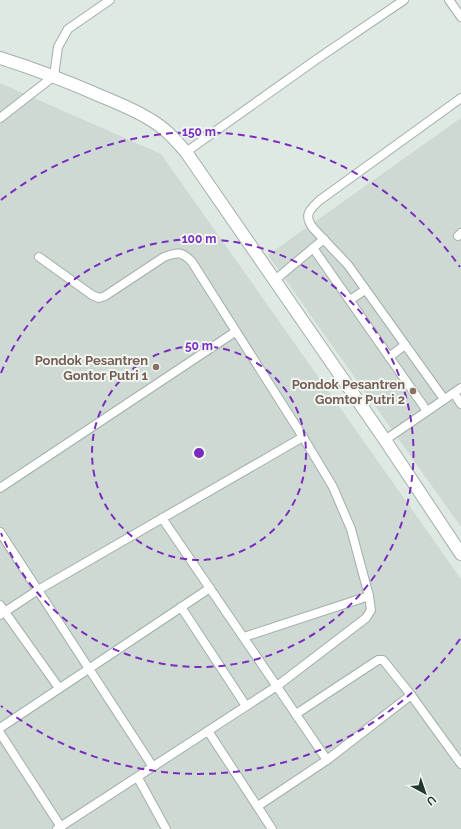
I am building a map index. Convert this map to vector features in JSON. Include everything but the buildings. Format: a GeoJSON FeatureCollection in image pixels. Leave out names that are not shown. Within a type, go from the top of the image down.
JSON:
{"type":"FeatureCollection","features":[{"type":"Feature","properties":{"kind":"street"},"geometry":{"type":"LineString","coordinates":[[0,58],[54,76],[114,101],[147,117],[164,129],[186,152],[385,440],[461,554]]}},
{"type":"Feature","properties":{"kind":"lane"},"geometry":{"type":"LineString","coordinates":[[0,118],[54,76],[58,47],[68,29],[110,0]]}},
{"type":"Feature","properties":{"kind":"lane"},"geometry":{"type":"LineString","coordinates":[[186,152],[316,59],[404,0]]}},
{"type":"Feature","properties":{"kind":"lane"},"geometry":{"type":"LineString","coordinates":[[449,0],[461,17]]}},
{"type":"Feature","properties":{"kind":"lane"},"geometry":{"type":"LineString","coordinates":[[444,399],[348,265],[310,224],[308,217],[310,210],[320,200],[461,98]]}},
{"type":"Feature","properties":{"kind":"lane"},"geometry":{"type":"LineString","coordinates":[[275,280],[324,238]]}},
{"type":"Feature","properties":{"kind":"lane"},"geometry":{"type":"LineString","coordinates":[[313,248],[427,411]]}},
{"type":"Feature","properties":{"kind":"lane"},"geometry":{"type":"LineString","coordinates":[[0,733],[59,828],[138,778],[277,686],[366,618],[371,610],[351,529],[333,487],[303,436],[235,332],[192,262],[184,255],[173,253],[164,257],[101,298],[92,295],[39,257]]}},
{"type":"Feature","properties":{"kind":"lane"},"geometry":{"type":"LineString","coordinates":[[350,300],[365,290]]}},
{"type":"Feature","properties":{"kind":"lane"},"geometry":{"type":"LineString","coordinates":[[0,488],[235,332]]}},
{"type":"Feature","properties":{"kind":"lane"},"geometry":{"type":"LineString","coordinates":[[389,357],[405,345]]}},
{"type":"Feature","properties":{"kind":"lane"},"geometry":{"type":"LineString","coordinates":[[385,440],[457,390],[461,404]]}},
{"type":"Feature","properties":{"kind":"lane"},"geometry":{"type":"LineString","coordinates":[[59,688],[2,611],[303,436]]}},
{"type":"Feature","properties":{"kind":"lane"},"geometry":{"type":"LineString","coordinates":[[162,518],[326,760]]}},
{"type":"Feature","properties":{"kind":"lane"},"geometry":{"type":"LineString","coordinates":[[0,532],[90,668],[153,767]]}},
{"type":"Feature","properties":{"kind":"lane"},"geometry":{"type":"LineString","coordinates":[[0,728],[210,588]]}},
{"type":"Feature","properties":{"kind":"lane"},"geometry":{"type":"LineString","coordinates":[[244,638],[368,596]]}},
{"type":"Feature","properties":{"kind":"lane"},"geometry":{"type":"LineString","coordinates":[[181,607],[246,706]]}},
{"type":"Feature","properties":{"kind":"lane"},"geometry":{"type":"LineString","coordinates":[[296,714],[378,660],[382,660],[385,661],[411,695],[461,764]]}},
{"type":"Feature","properties":{"kind":"lane"},"geometry":{"type":"LineString","coordinates":[[258,806],[326,760],[411,695]]}},
{"type":"Feature","properties":{"kind":"lane"},"geometry":{"type":"LineString","coordinates":[[208,731],[272,829]]}},
{"type":"Feature","properties":{"kind":"lane"},"geometry":{"type":"LineString","coordinates":[[138,778],[166,829]]}},
{"type":"Feature","properties":{"kind":"shaded area","name":"Pondok Pesantren Gontor Putri 1"},"geometry":{"type":"Polygon","coordinates":[[[0,83],[161,154],[461,579],[461,829],[0,829],[0,83]]]}},
{"type":"Feature","properties":{"kind":"shaded area","name":"Pondok Pesantren Gomtor Putri 2"},"geometry":{"type":"Polygon","coordinates":[[[461,118],[461,527],[268,255],[461,118]]]}},
{"type":"Feature","properties":{"kind":"place","name":"Pondok Pesantren Gontor Putri 1"},"geometry":{"type":"Point","coordinates":[156,367]}},
{"type":"Feature","properties":{"kind":"place","name":"Pondok Pesantren Gomtor Putri 2"},"geometry":{"type":"Point","coordinates":[413,391]}}]}
